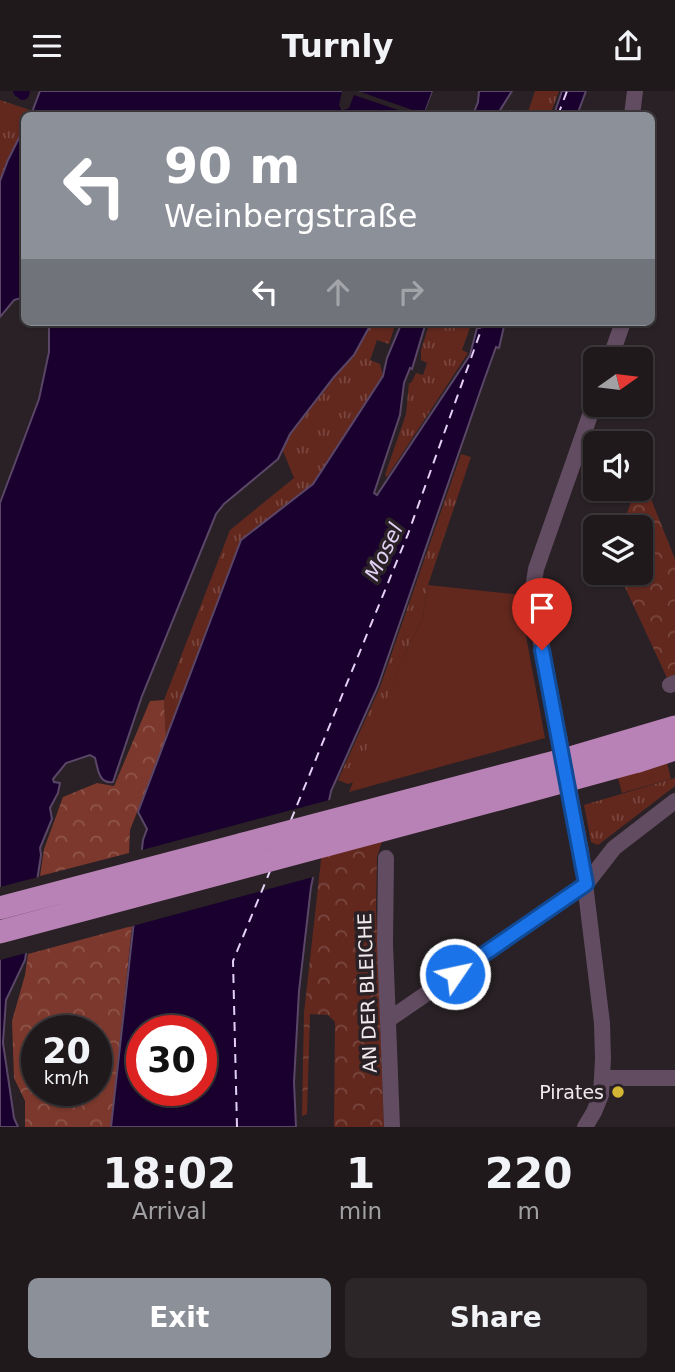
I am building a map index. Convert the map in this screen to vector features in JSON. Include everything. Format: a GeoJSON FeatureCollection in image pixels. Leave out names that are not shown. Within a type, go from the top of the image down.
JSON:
{"type":"FeatureCollection","features":[{"type":"Feature","properties":{"kind":"highway"},"geometry":{"type":"LineString","coordinates":[[0,908],[570,758],[675,727]]}},
{"type":"Feature","properties":{"kind":"highway"},"geometry":{"type":"LineString","coordinates":[[0,932],[675,750]]}},
{"type":"Feature","properties":{"kind":"highway"},"geometry":{"type":"LineString","coordinates":[[638,761],[675,759]]}},
{"type":"Feature","properties":{"kind":"street"},"geometry":{"type":"LineString","coordinates":[[632,112],[635,91]]}},
{"type":"Feature","properties":{"kind":"street"},"geometry":{"type":"LineString","coordinates":[[614,347],[622,326]]}},
{"type":"Feature","properties":{"kind":"street"},"geometry":{"type":"LineString","coordinates":[[589,417],[536,569],[532,595],[586,884],[602,1023],[603,1078],[597,1127]]}},
{"type":"Feature","properties":{"kind":"street"},"geometry":{"type":"LineString","coordinates":[[388,1020],[586,884],[614,848],[675,801]]}},
{"type":"Feature","properties":{"kind":"street","name":"AN DER BLEICHE"},"geometry":{"type":"LineString","coordinates":[[386,858],[385,944],[393,1127]]}},
{"type":"Feature","properties":{"kind":"street"},"geometry":{"type":"LineString","coordinates":[[603,1078],[675,1078]]}},
{"type":"Feature","properties":{"kind":"street"},"geometry":{"type":"LineString","coordinates":[[585,1127],[599,1100]]}},
{"type":"Feature","properties":{"kind":"green space"},"geometry":{"type":"Polygon","coordinates":[[[535,91],[559,91],[551,112],[528,112],[535,91]]]}},
{"type":"Feature","properties":{"kind":"green space"},"geometry":{"type":"Polygon","coordinates":[[[0,100],[33,111],[21,112],[19,140],[0,181],[0,100]]]}},
{"type":"Feature","properties":{"kind":"green space"},"geometry":{"type":"Polygon","coordinates":[[[370,326],[395,326],[389,344],[377,340],[370,360],[380,364],[383,376],[313,484],[241,540],[166,739],[164,700],[230,530],[294,478],[283,451],[290,434],[354,355],[370,326]]]}},
{"type":"Feature","properties":{"kind":"green space"},"geometry":{"type":"Polygon","coordinates":[[[429,326],[471,326],[462,350],[468,353],[387,477],[385,475],[406,414],[409,383],[416,373],[423,375],[427,363],[421,360],[421,350],[429,326]]]}},
{"type":"Feature","properties":{"kind":"green space"},"geometry":{"type":"Polygon","coordinates":[[[461,454],[471,457],[428,585],[423,617],[407,649],[354,782],[348,784],[338,780],[380,687],[461,454]]]}},
{"type":"Feature","properties":{"kind":"green space"},"geometry":{"type":"Polygon","coordinates":[[[631,501],[652,501],[675,559],[675,677],[668,680],[624,585],[653,585],[653,515],[626,515],[631,501]]]}},
{"type":"Feature","properties":{"kind":"green space"},"geometry":{"type":"Polygon","coordinates":[[[428,585],[521,595],[523,620],[545,738],[349,792],[407,649],[423,617],[428,585]]]}},
{"type":"Feature","properties":{"kind":"green space"},"geometry":{"type":"Polygon","coordinates":[[[164,700],[166,739],[130,830],[129,853],[40,876],[44,849],[63,797],[97,783],[114,786],[150,701],[164,700]]]}},
{"type":"Feature","properties":{"kind":"green space"},"geometry":{"type":"Polygon","coordinates":[[[663,746],[671,779],[622,793],[613,760],[663,746]]]}},
{"type":"Feature","properties":{"kind":"green space"},"geometry":{"type":"Polygon","coordinates":[[[675,778],[675,786],[598,845],[591,842],[584,805],[675,778]]]}},
{"type":"Feature","properties":{"kind":"green space"},"geometry":{"type":"Polygon","coordinates":[[[384,835],[377,857],[376,908],[384,1127],[334,1127],[335,1022],[328,1015],[310,1014],[307,1114],[302,1116],[304,1013],[322,851],[384,835]]]}},
{"type":"Feature","properties":{"kind":"green space"},"geometry":{"type":"Polygon","coordinates":[[[132,926],[111,1127],[25,1127],[25,1106],[112,1106],[112,1015],[21,1015],[21,1093],[14,1078],[12,1021],[28,954],[132,926]]]}},
{"type":"Feature","properties":{"kind":"water"},"geometry":{"type":"Polygon","coordinates":[[[40,91],[433,91],[425,112],[32,112],[40,91]]]}},
{"type":"Feature","properties":{"kind":"water"},"geometry":{"type":"Polygon","coordinates":[[[479,91],[512,91],[499,112],[474,112],[479,91]]]}},
{"type":"Feature","properties":{"kind":"water"},"geometry":{"type":"Polygon","coordinates":[[[562,91],[586,91],[578,112],[555,112],[562,91]]]}},
{"type":"Feature","properties":{"kind":"water"},"geometry":{"type":"Polygon","coordinates":[[[21,134],[21,298],[14,300],[0,317],[0,181],[21,134]]]}},
{"type":"Feature","properties":{"kind":"water"},"geometry":{"type":"Polygon","coordinates":[[[49,326],[370,326],[354,355],[290,434],[278,459],[224,504],[216,514],[142,696],[113,782],[104,781],[95,758],[90,755],[66,763],[53,779],[54,782],[60,783],[50,808],[52,819],[40,848],[25,960],[6,1000],[3,1043],[14,1118],[18,1127],[0,1127],[0,503],[39,399],[49,352],[49,326]]]}},
{"type":"Feature","properties":{"kind":"water","name":"Mosel"},"geometry":{"type":"Polygon","coordinates":[[[400,326],[425,326],[412,369],[410,368],[404,383],[400,415],[374,493],[377,495],[470,355],[477,328],[504,326],[499,348],[496,347],[482,386],[378,686],[331,791],[311,887],[299,991],[294,1082],[296,1127],[111,1127],[143,840],[147,829],[138,812],[241,540],[313,484],[383,376],[387,358],[400,326]]]}},
{"type":"Feature","properties":{"kind":"pier"},"geometry":{"type":"Polygon","coordinates":[[[342,91],[358,91],[418,112],[404,112],[354,95],[349,108],[342,111],[339,105],[342,91]]]}},
{"type":"Feature","properties":{"kind":"pier"},"geometry":{"type":"Polygon","coordinates":[[[433,91],[436,91],[429,112],[425,112],[433,91]]]}},
{"type":"Feature","properties":{"kind":"pier"},"geometry":{"type":"Polygon","coordinates":[[[333,799],[317,876],[129,927],[138,851],[333,799]]]}},
{"type":"Feature","properties":{"kind":"pier"},"geometry":{"type":"Polygon","coordinates":[[[42,876],[30,952],[0,960],[0,887],[42,876]]]}},
{"type":"Feature","properties":{"kind":"waterway"},"geometry":{"type":"LineString","coordinates":[[19,91],[23,94],[24,91]]}},
{"type":"Feature","properties":{"kind":"ferry route"},"geometry":{"type":"LineString","coordinates":[[559,112],[567,91]]}},
{"type":"Feature","properties":{"kind":"ferry route"},"geometry":{"type":"LineString","coordinates":[[291,820],[408,534],[483,326]]}},
{"type":"Feature","properties":{"kind":"ferry route"},"geometry":{"type":"LineString","coordinates":[[237,1127],[233,961],[270,871]]}},
{"type":"Feature","properties":{"kind":"place","name":"Pirates"},"geometry":{"type":"Point","coordinates":[618,1092]}},
{"type":"Feature","properties":{"kind":"route"},"geometry":{"type":"LineString","coordinates":[[455,974],[586,884],[542,650]]}}]}
